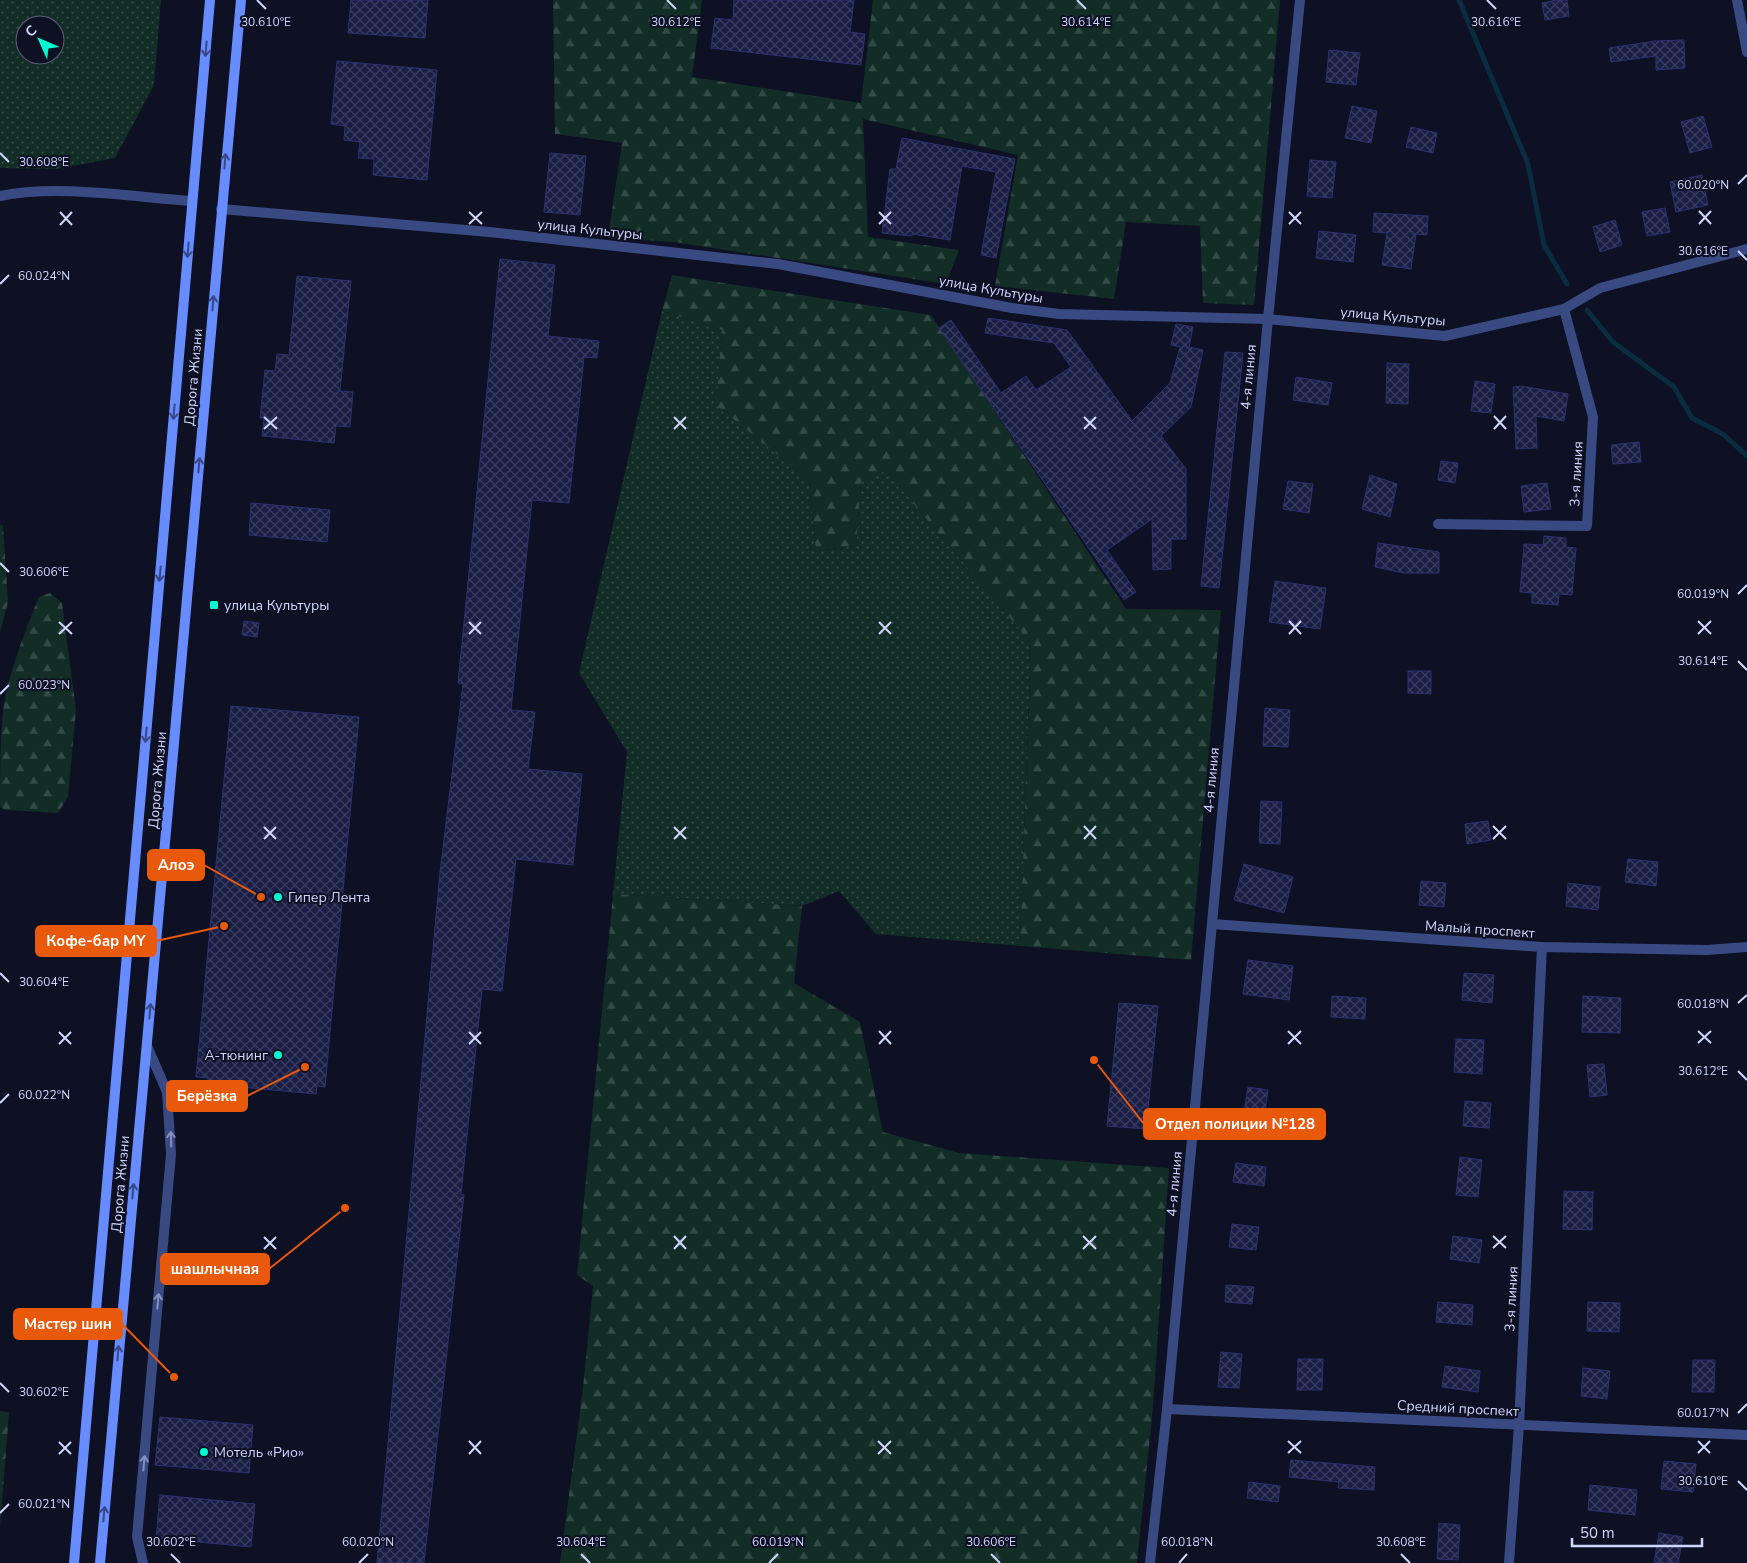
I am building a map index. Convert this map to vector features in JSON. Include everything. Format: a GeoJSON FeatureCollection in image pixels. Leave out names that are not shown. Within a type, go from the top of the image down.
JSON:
{"type":"FeatureCollection","features":[{"type":"Feature","properties":{"kind":"main road","name":"Дорога Жизни"},"geometry":{"type":"LineString","coordinates":[[74,1563],[210,0]]}},
{"type":"Feature","properties":{"kind":"main road","name":"Дорога Жизни"},"geometry":{"type":"LineString","coordinates":[[100,1563],[241,0]]}},
{"type":"Feature","properties":{"kind":"street","name":"4-я линия"},"geometry":{"type":"LineString","coordinates":[[1150,1563],[1167,1409],[1268,319],[1300,0]]}},
{"type":"Feature","properties":{"kind":"street"},"geometry":{"type":"LineString","coordinates":[[1737,0],[1747,52]]}},
{"type":"Feature","properties":{"kind":"street"},"geometry":{"type":"LineString","coordinates":[[0,196],[21,192],[48,191],[192,201]]}},
{"type":"Feature","properties":{"kind":"street","name":"улица Культуры"},"geometry":{"type":"LineString","coordinates":[[221,209],[489,232],[778,264],[1012,308],[1059,314],[1268,319],[1445,336],[1564,308],[1600,288],[1747,249]]}},
{"type":"Feature","properties":{"kind":"street","name":"3-я линия"},"geometry":{"type":"LineString","coordinates":[[1438,524],[1587,526],[1593,417],[1564,308]]}},
{"type":"Feature","properties":{"kind":"street","name":"Малый проспект"},"geometry":{"type":"LineString","coordinates":[[1212,924],[1542,947],[1707,950],[1747,947]]}},
{"type":"Feature","properties":{"kind":"street","name":"3-я линия"},"geometry":{"type":"LineString","coordinates":[[1509,1563],[1519,1425],[1542,947]]}},
{"type":"Feature","properties":{"kind":"street"},"geometry":{"type":"LineString","coordinates":[[143,1563],[137,1537],[171,1154],[167,1092],[146,1046]]}},
{"type":"Feature","properties":{"kind":"street","name":"Средний проспект"},"geometry":{"type":"LineString","coordinates":[[1167,1409],[1747,1435]]}},
{"type":"Feature","properties":{"kind":"green space"},"geometry":{"type":"Polygon","coordinates":[[[0,0],[161,0],[154,85],[115,158],[57,169],[0,168],[0,0]]]}},
{"type":"Feature","properties":{"kind":"green space"},"geometry":{"type":"Polygon","coordinates":[[[553,0],[702,0],[692,77],[861,103],[873,0],[1280,0],[1254,305],[1203,303],[1200,226],[1126,222],[1114,299],[995,286],[1018,155],[863,119],[868,237],[959,250],[946,284],[674,242],[608,238],[622,143],[555,134],[553,0]]]}},
{"type":"Feature","properties":{"kind":"green space"},"geometry":{"type":"Polygon","coordinates":[[[672,275],[931,315],[1126,609],[1221,610],[1191,960],[1020,946],[1031,643],[886,471],[861,482],[856,546],[816,551],[809,480],[716,405],[722,330],[662,311],[672,275]]]}},
{"type":"Feature","properties":{"kind":"green space"},"geometry":{"type":"Polygon","coordinates":[[[662,311],[722,330],[717,405],[809,480],[816,551],[856,546],[861,482],[886,470],[1031,643],[1020,946],[876,934],[839,891],[802,906],[613,894],[627,752],[579,673],[662,311]]]}},
{"type":"Feature","properties":{"kind":"green space"},"geometry":{"type":"Polygon","coordinates":[[[0,524],[3,526],[8,602],[0,633],[0,524]]]}},
{"type":"Feature","properties":{"kind":"green space"},"geometry":{"type":"Polygon","coordinates":[[[50,593],[62,603],[76,710],[68,797],[58,813],[6,810],[0,807],[4,703],[14,663],[39,597],[50,593]]]}},
{"type":"Feature","properties":{"kind":"green space"},"geometry":{"type":"Polygon","coordinates":[[[613,894],[802,906],[794,983],[860,1022],[883,1132],[959,1153],[1169,1168],[1153,1407],[1137,1563],[560,1563],[583,1388],[593,1286],[577,1275],[613,894]]]}},
{"type":"Feature","properties":{"kind":"green space"},"geometry":{"type":"Polygon","coordinates":[[[0,1411],[9,1412],[0,1528],[0,1411]]]}},
{"type":"Feature","properties":{"kind":"building"},"geometry":{"type":"Polygon","coordinates":[[[351,0],[428,0],[425,38],[348,33],[351,0]]]}},
{"type":"Feature","properties":{"kind":"building"},"geometry":{"type":"Polygon","coordinates":[[[734,0],[854,0],[850,32],[865,34],[861,65],[711,48],[715,18],[733,20],[734,0]]]}},
{"type":"Feature","properties":{"kind":"building"},"geometry":{"type":"Polygon","coordinates":[[[1567,0],[1569,16],[1545,20],[1542,3],[1567,0]]]}},
{"type":"Feature","properties":{"kind":"building"},"geometry":{"type":"Polygon","coordinates":[[[1684,40],[1685,68],[1656,70],[1656,56],[1611,62],[1609,48],[1655,41],[1684,40]]]}},
{"type":"Feature","properties":{"kind":"building"},"geometry":{"type":"Polygon","coordinates":[[[1329,50],[1360,53],[1356,85],[1326,82],[1329,50]]]}},
{"type":"Feature","properties":{"kind":"building"},"geometry":{"type":"Polygon","coordinates":[[[337,61],[437,70],[427,180],[373,175],[374,159],[358,158],[360,142],[344,140],[345,126],[331,124],[337,61]]]}},
{"type":"Feature","properties":{"kind":"building"},"geometry":{"type":"Polygon","coordinates":[[[1352,106],[1377,111],[1371,143],[1345,138],[1352,106]]]}},
{"type":"Feature","properties":{"kind":"building"},"geometry":{"type":"Polygon","coordinates":[[[1703,116],[1712,147],[1690,153],[1681,122],[1703,116]]]}},
{"type":"Feature","properties":{"kind":"building"},"geometry":{"type":"Polygon","coordinates":[[[1411,127],[1437,133],[1433,153],[1406,147],[1411,127]]]}},
{"type":"Feature","properties":{"kind":"building"},"geometry":{"type":"Polygon","coordinates":[[[902,138],[1015,159],[996,258],[981,255],[996,172],[962,166],[950,240],[913,234],[912,236],[882,233],[890,169],[896,169],[902,138]]]}},
{"type":"Feature","properties":{"kind":"building"},"geometry":{"type":"Polygon","coordinates":[[[550,153],[586,156],[580,215],[544,212],[550,153]]]}},
{"type":"Feature","properties":{"kind":"building"},"geometry":{"type":"Polygon","coordinates":[[[1310,160],[1336,162],[1332,198],[1307,196],[1310,160]]]}},
{"type":"Feature","properties":{"kind":"building"},"geometry":{"type":"Polygon","coordinates":[[[1702,175],[1708,205],[1676,212],[1670,182],[1702,175]]]}},
{"type":"Feature","properties":{"kind":"building"},"geometry":{"type":"Polygon","coordinates":[[[1665,208],[1670,232],[1647,236],[1642,212],[1665,208]]]}},
{"type":"Feature","properties":{"kind":"building"},"geometry":{"type":"Polygon","coordinates":[[[1374,213],[1428,216],[1427,235],[1416,234],[1411,269],[1382,265],[1387,233],[1373,232],[1374,213]]]}},
{"type":"Feature","properties":{"kind":"building"},"geometry":{"type":"Polygon","coordinates":[[[1615,220],[1622,245],[1600,252],[1593,227],[1615,220]]]}},
{"type":"Feature","properties":{"kind":"building"},"geometry":{"type":"Polygon","coordinates":[[[1319,231],[1356,235],[1353,262],[1316,258],[1319,231]]]}},
{"type":"Feature","properties":{"kind":"building"},"geometry":{"type":"Polygon","coordinates":[[[500,259],[555,265],[548,336],[599,341],[597,358],[584,357],[569,503],[532,500],[511,710],[535,712],[528,769],[582,774],[573,865],[516,859],[502,991],[482,989],[461,1194],[464,1195],[424,1563],[377,1563],[440,872],[463,684],[458,683],[500,259]]]}},
{"type":"Feature","properties":{"kind":"building"},"geometry":{"type":"Polygon","coordinates":[[[297,276],[351,281],[340,391],[353,392],[350,427],[336,426],[334,443],[262,436],[264,418],[260,418],[265,370],[275,371],[277,354],[289,355],[297,276]]]}},
{"type":"Feature","properties":{"kind":"building"},"geometry":{"type":"Polygon","coordinates":[[[988,318],[1067,330],[1132,421],[1170,383],[1180,347],[1171,345],[1176,324],[1193,327],[1189,347],[1203,350],[1191,407],[1161,436],[1186,469],[1186,539],[1171,539],[1171,569],[1153,570],[1152,519],[1107,550],[1136,592],[1124,600],[939,328],[951,320],[1001,393],[1026,376],[1036,390],[1071,367],[1054,343],[985,333],[988,318]]]}},
{"type":"Feature","properties":{"kind":"building"},"geometry":{"type":"Polygon","coordinates":[[[1225,352],[1243,353],[1219,588],[1201,586],[1225,352]]]}},
{"type":"Feature","properties":{"kind":"building"},"geometry":{"type":"Polygon","coordinates":[[[1387,363],[1409,364],[1408,404],[1386,403],[1387,363]]]}},
{"type":"Feature","properties":{"kind":"building"},"geometry":{"type":"Polygon","coordinates":[[[1296,377],[1332,383],[1328,405],[1293,400],[1296,377]]]}},
{"type":"Feature","properties":{"kind":"building"},"geometry":{"type":"Polygon","coordinates":[[[1475,381],[1495,384],[1491,413],[1471,411],[1475,381]]]}},
{"type":"Feature","properties":{"kind":"building"},"geometry":{"type":"Polygon","coordinates":[[[1521,386],[1568,394],[1564,421],[1536,416],[1537,448],[1516,449],[1513,387],[1521,386]]]}},
{"type":"Feature","properties":{"kind":"building"},"geometry":{"type":"Polygon","coordinates":[[[1639,442],[1641,462],[1613,464],[1611,445],[1639,442]]]}},
{"type":"Feature","properties":{"kind":"building"},"geometry":{"type":"Polygon","coordinates":[[[1441,461],[1458,463],[1455,483],[1438,480],[1441,461]]]}},
{"type":"Feature","properties":{"kind":"building"},"geometry":{"type":"Polygon","coordinates":[[[1370,475],[1397,484],[1390,517],[1362,509],[1370,475]]]}},
{"type":"Feature","properties":{"kind":"building"},"geometry":{"type":"Polygon","coordinates":[[[1288,481],[1313,484],[1309,513],[1283,509],[1288,481]]]}},
{"type":"Feature","properties":{"kind":"building"},"geometry":{"type":"Polygon","coordinates":[[[1547,483],[1551,509],[1524,512],[1521,486],[1547,483]]]}},
{"type":"Feature","properties":{"kind":"building"},"geometry":{"type":"Polygon","coordinates":[[[251,503],[330,510],[327,542],[249,535],[251,503]]]}},
{"type":"Feature","properties":{"kind":"building"},"geometry":{"type":"Polygon","coordinates":[[[1544,536],[1566,538],[1566,547],[1576,548],[1572,595],[1559,594],[1558,605],[1532,603],[1532,593],[1520,592],[1524,544],[1543,545],[1544,536]]]}},
{"type":"Feature","properties":{"kind":"building"},"geometry":{"type":"Polygon","coordinates":[[[1378,543],[1439,552],[1439,573],[1404,573],[1375,567],[1378,543]]]}},
{"type":"Feature","properties":{"kind":"building"},"geometry":{"type":"Polygon","coordinates":[[[1275,581],[1326,588],[1320,629],[1269,622],[1275,581]]]}},
{"type":"Feature","properties":{"kind":"building"},"geometry":{"type":"Polygon","coordinates":[[[244,621],[259,623],[257,637],[242,635],[244,621]]]}},
{"type":"Feature","properties":{"kind":"building"},"geometry":{"type":"Polygon","coordinates":[[[1408,671],[1431,671],[1431,694],[1408,693],[1408,671]]]}},
{"type":"Feature","properties":{"kind":"building","name":"Гипер Лента"},"geometry":{"type":"Polygon","coordinates":[[[231,706],[359,717],[325,1087],[317,1086],[316,1094],[208,1084],[208,1078],[196,1077],[231,706]]]}},
{"type":"Feature","properties":{"kind":"building"},"geometry":{"type":"Polygon","coordinates":[[[1265,708],[1290,710],[1288,747],[1263,746],[1265,708]]]}},
{"type":"Feature","properties":{"kind":"building"},"geometry":{"type":"Polygon","coordinates":[[[1261,801],[1282,802],[1280,844],[1259,843],[1261,801]]]}},
{"type":"Feature","properties":{"kind":"building"},"geometry":{"type":"Polygon","coordinates":[[[1488,821],[1491,840],[1467,844],[1465,824],[1488,821]]]}},
{"type":"Feature","properties":{"kind":"building"},"geometry":{"type":"Polygon","coordinates":[[[1628,859],[1658,862],[1656,886],[1625,882],[1628,859]]]}},
{"type":"Feature","properties":{"kind":"building"},"geometry":{"type":"Polygon","coordinates":[[[1244,864],[1293,877],[1284,913],[1234,900],[1244,864]]]}},
{"type":"Feature","properties":{"kind":"building"},"geometry":{"type":"Polygon","coordinates":[[[1421,881],[1446,883],[1444,907],[1419,905],[1421,881]]]}},
{"type":"Feature","properties":{"kind":"building"},"geometry":{"type":"Polygon","coordinates":[[[1568,883],[1600,887],[1598,910],[1566,906],[1568,883]]]}},
{"type":"Feature","properties":{"kind":"building"},"geometry":{"type":"Polygon","coordinates":[[[1248,960],[1293,966],[1289,1000],[1243,994],[1248,960]]]}},
{"type":"Feature","properties":{"kind":"building"},"geometry":{"type":"Polygon","coordinates":[[[1464,973],[1494,975],[1492,1003],[1462,1000],[1464,973]]]}},
{"type":"Feature","properties":{"kind":"building"},"geometry":{"type":"Polygon","coordinates":[[[1332,996],[1366,998],[1365,1019],[1331,1017],[1332,996]]]}},
{"type":"Feature","properties":{"kind":"building"},"geometry":{"type":"Polygon","coordinates":[[[1583,996],[1621,998],[1620,1033],[1582,1032],[1583,996]]]}},
{"type":"Feature","properties":{"kind":"building"},"geometry":{"type":"Polygon","coordinates":[[[1119,1003],[1158,1006],[1146,1129],[1107,1126],[1119,1003]]]}},
{"type":"Feature","properties":{"kind":"building"},"geometry":{"type":"Polygon","coordinates":[[[1456,1039],[1484,1040],[1482,1074],[1454,1072],[1456,1039]]]}},
{"type":"Feature","properties":{"kind":"building"},"geometry":{"type":"Polygon","coordinates":[[[1604,1064],[1607,1095],[1590,1097],[1587,1065],[1604,1064]]]}},
{"type":"Feature","properties":{"kind":"building"},"geometry":{"type":"Polygon","coordinates":[[[1248,1087],[1268,1090],[1264,1120],[1243,1117],[1248,1087]]]}},
{"type":"Feature","properties":{"kind":"building"},"geometry":{"type":"Polygon","coordinates":[[[1465,1101],[1491,1103],[1489,1128],[1463,1126],[1465,1101]]]}},
{"type":"Feature","properties":{"kind":"building"},"geometry":{"type":"Polygon","coordinates":[[[1460,1157],[1482,1160],[1478,1197],[1456,1195],[1460,1157]]]}},
{"type":"Feature","properties":{"kind":"building"},"geometry":{"type":"Polygon","coordinates":[[[1236,1163],[1266,1167],[1264,1186],[1233,1182],[1236,1163]]]}},
{"type":"Feature","properties":{"kind":"building"},"geometry":{"type":"Polygon","coordinates":[[[1564,1191],[1593,1192],[1592,1230],[1563,1229],[1564,1191]]]}},
{"type":"Feature","properties":{"kind":"building"},"geometry":{"type":"Polygon","coordinates":[[[1232,1224],[1259,1227],[1256,1250],[1229,1247],[1232,1224]]]}},
{"type":"Feature","properties":{"kind":"building"},"geometry":{"type":"Polygon","coordinates":[[[1453,1236],[1482,1240],[1479,1263],[1450,1259],[1453,1236]]]}},
{"type":"Feature","properties":{"kind":"building"},"geometry":{"type":"Polygon","coordinates":[[[1226,1285],[1254,1287],[1252,1304],[1225,1302],[1226,1285]]]}},
{"type":"Feature","properties":{"kind":"building"},"geometry":{"type":"Polygon","coordinates":[[[1438,1302],[1473,1305],[1472,1325],[1436,1322],[1438,1302]]]}},
{"type":"Feature","properties":{"kind":"building"},"geometry":{"type":"Polygon","coordinates":[[[1588,1302],[1620,1303],[1619,1332],[1587,1331],[1588,1302]]]}},
{"type":"Feature","properties":{"kind":"building"},"geometry":{"type":"Polygon","coordinates":[[[1221,1352],[1242,1354],[1239,1388],[1218,1387],[1221,1352]]]}},
{"type":"Feature","properties":{"kind":"building"},"geometry":{"type":"Polygon","coordinates":[[[1298,1359],[1323,1359],[1322,1390],[1297,1390],[1298,1359]]]}},
{"type":"Feature","properties":{"kind":"building"},"geometry":{"type":"Polygon","coordinates":[[[1693,1360],[1715,1360],[1714,1392],[1692,1392],[1693,1360]]]}},
{"type":"Feature","properties":{"kind":"building"},"geometry":{"type":"Polygon","coordinates":[[[1445,1366],[1480,1371],[1478,1392],[1442,1387],[1445,1366]]]}},
{"type":"Feature","properties":{"kind":"building"},"geometry":{"type":"Polygon","coordinates":[[[1583,1368],[1610,1371],[1607,1399],[1581,1396],[1583,1368]]]}},
{"type":"Feature","properties":{"kind":"building","name":"Мотель «Рио»"},"geometry":{"type":"Polygon","coordinates":[[[160,1417],[253,1425],[249,1473],[155,1465],[160,1417]]]}},
{"type":"Feature","properties":{"kind":"building"},"geometry":{"type":"Polygon","coordinates":[[[1291,1460],[1375,1467],[1374,1490],[1338,1488],[1339,1482],[1289,1477],[1291,1460]]]}},
{"type":"Feature","properties":{"kind":"building"},"geometry":{"type":"Polygon","coordinates":[[[1664,1461],[1696,1464],[1693,1492],[1661,1489],[1664,1461]]]}},
{"type":"Feature","properties":{"kind":"building"},"geometry":{"type":"Polygon","coordinates":[[[1249,1482],[1280,1486],[1278,1502],[1247,1498],[1249,1482]]]}},
{"type":"Feature","properties":{"kind":"building"},"geometry":{"type":"Polygon","coordinates":[[[1590,1485],[1637,1490],[1635,1515],[1588,1510],[1590,1485]]]}},
{"type":"Feature","properties":{"kind":"building"},"geometry":{"type":"Polygon","coordinates":[[[160,1495],[255,1504],[251,1547],[156,1538],[160,1495]]]}},
{"type":"Feature","properties":{"kind":"building"},"geometry":{"type":"Polygon","coordinates":[[[1439,1523],[1460,1525],[1458,1560],[1437,1559],[1439,1523]]]}},
{"type":"Feature","properties":{"kind":"building"},"geometry":{"type":"Polygon","coordinates":[[[1659,1533],[1683,1537],[1678,1563],[1654,1563],[1659,1533]]]}},
{"type":"Feature","properties":{"kind":"waterway"},"geometry":{"type":"LineString","coordinates":[[1459,0],[1528,164],[1544,245],[1567,284]]}},
{"type":"Feature","properties":{"kind":"waterway"},"geometry":{"type":"LineString","coordinates":[[1587,310],[1613,342],[1674,387],[1692,418],[1723,434],[1747,456]]}},
{"type":"Feature","properties":{"kind":"place","name":"улица Культуры"},"geometry":{"type":"Point","coordinates":[214,605]}},
{"type":"Feature","properties":{"kind":"place","name":"Алоэ"},"geometry":{"type":"Point","coordinates":[261,897]}},
{"type":"Feature","properties":{"kind":"place","name":"Гипер Лента"},"geometry":{"type":"Point","coordinates":[278,897]}},
{"type":"Feature","properties":{"kind":"place","name":"Кофе-бар MY"},"geometry":{"type":"Point","coordinates":[224,926]}},
{"type":"Feature","properties":{"kind":"place","name":"А-тюнинг"},"geometry":{"type":"Point","coordinates":[278,1055]}},
{"type":"Feature","properties":{"kind":"place","name":"Отдел полиции №128"},"geometry":{"type":"Point","coordinates":[1094,1060]}},
{"type":"Feature","properties":{"kind":"place","name":"Берёзка"},"geometry":{"type":"Point","coordinates":[305,1067]}},
{"type":"Feature","properties":{"kind":"place","name":"шашлычная"},"geometry":{"type":"Point","coordinates":[345,1208]}},
{"type":"Feature","properties":{"kind":"place","name":"Мастер шин"},"geometry":{"type":"Point","coordinates":[174,1377]}},
{"type":"Feature","properties":{"kind":"place","name":"Мотель «Рио»"},"geometry":{"type":"Point","coordinates":[204,1452]}}]}
